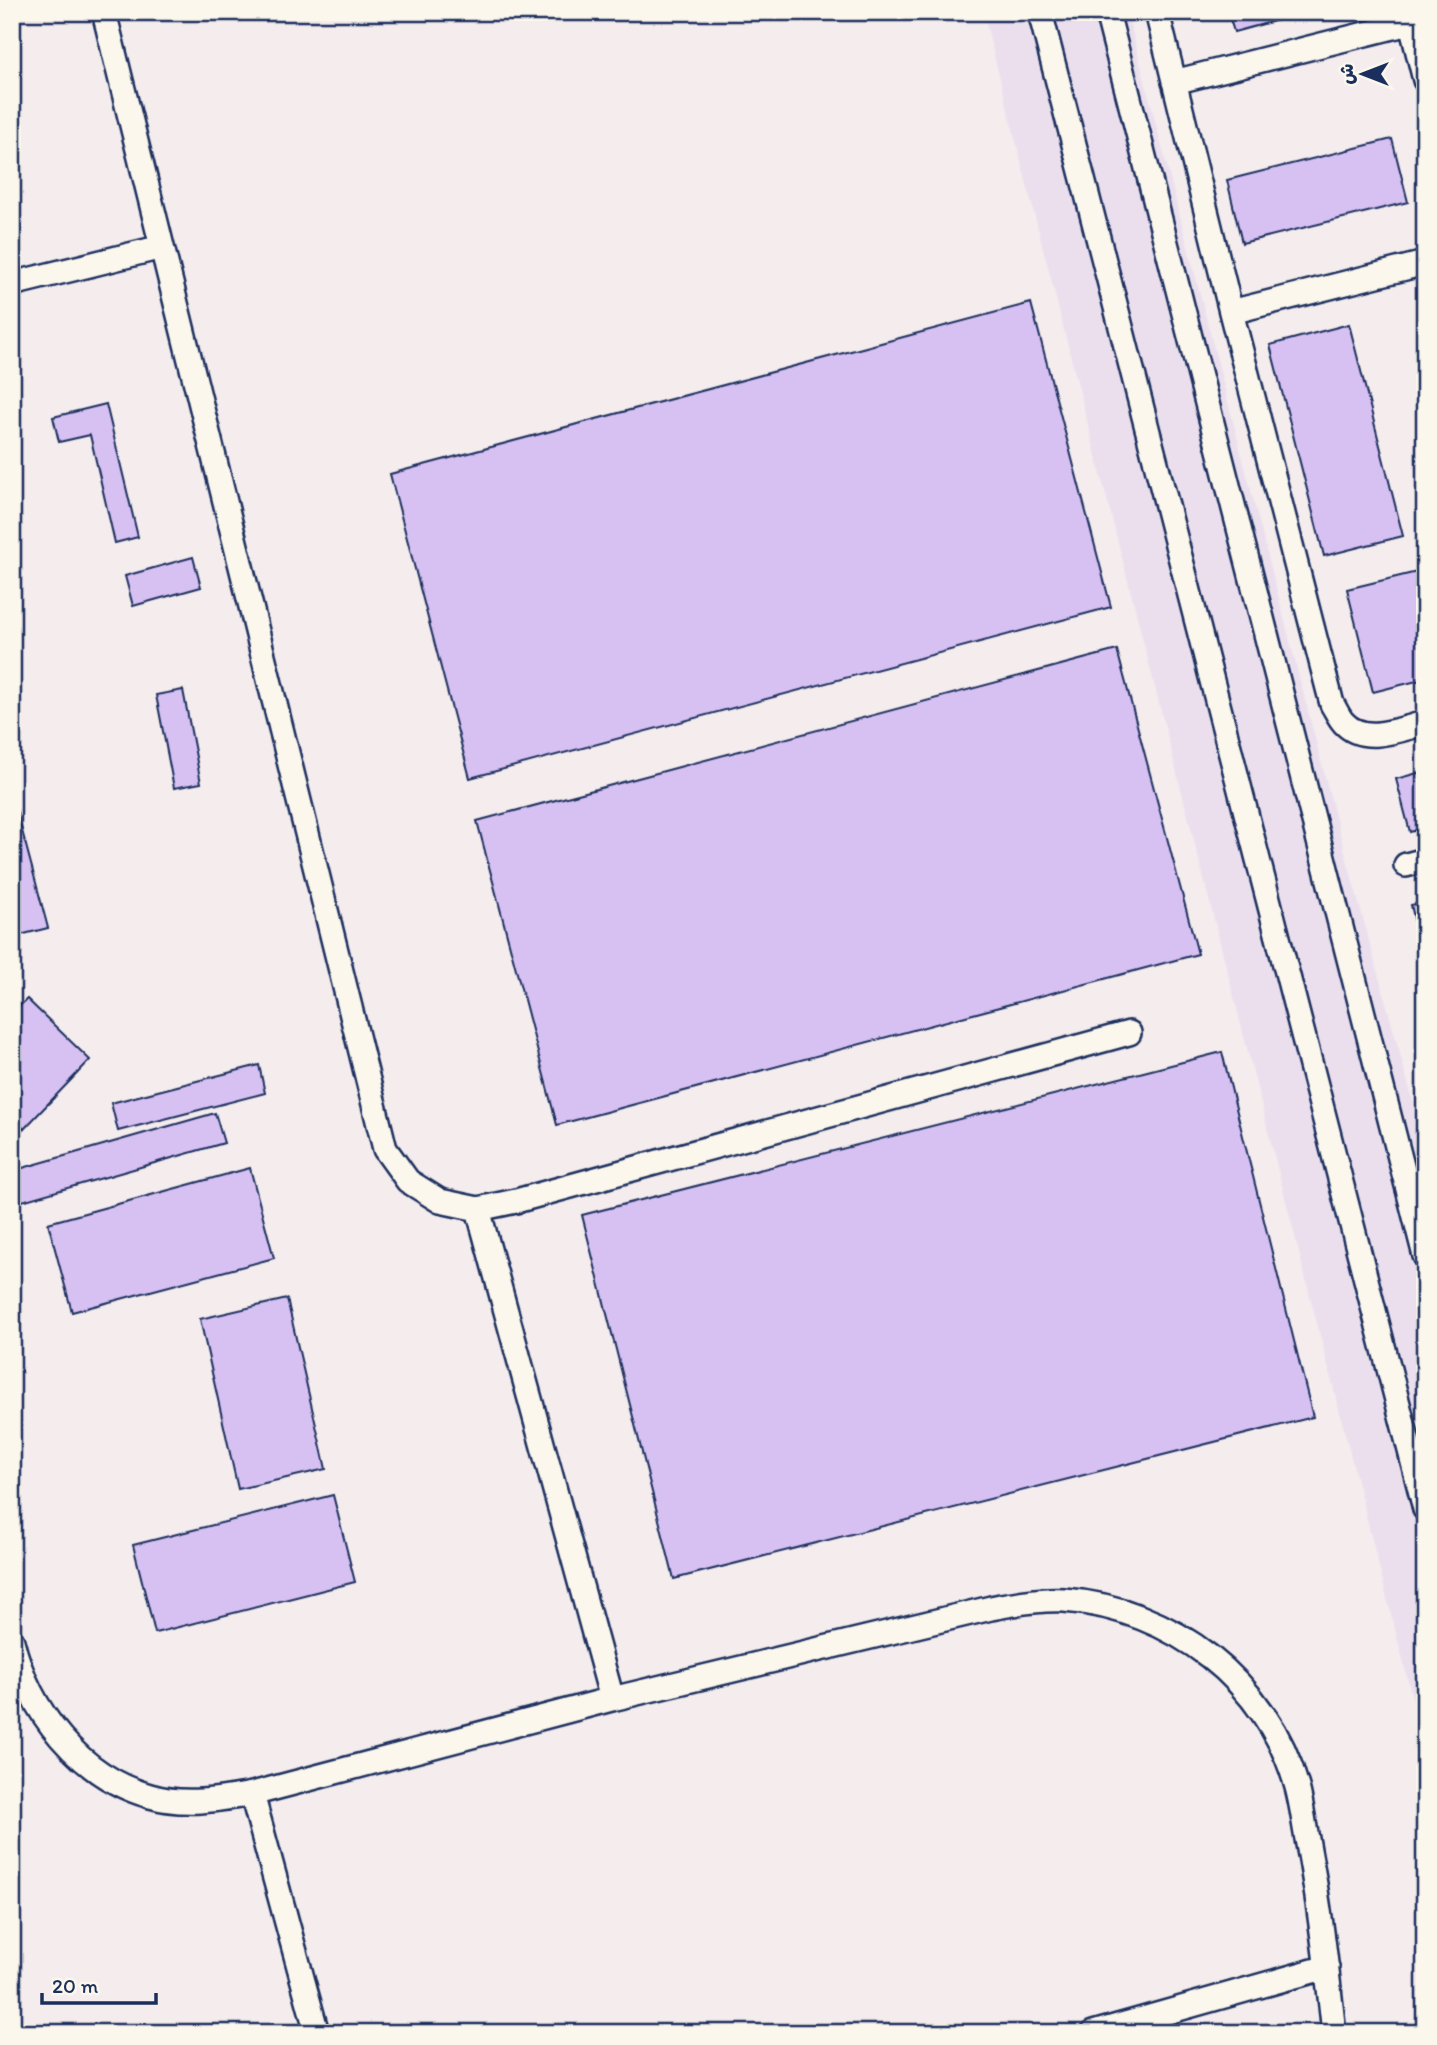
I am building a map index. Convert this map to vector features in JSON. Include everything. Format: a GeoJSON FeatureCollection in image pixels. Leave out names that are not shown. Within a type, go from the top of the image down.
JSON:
{"type":"FeatureCollection","features":[{"type":"Feature","properties":{"kind":"lane"},"geometry":{"type":"LineString","coordinates":[[104,12],[385,1149],[408,1181],[440,1201],[478,1209],[1129,1033]]}},
{"type":"Feature","properties":{"kind":"lane"},"geometry":{"type":"LineString","coordinates":[[1040,12],[1425,1508]]}},
{"type":"Feature","properties":{"kind":"lane"},"geometry":{"type":"LineString","coordinates":[[1107,12],[1425,1256]]}},
{"type":"Feature","properties":{"kind":"lane"},"geometry":{"type":"LineString","coordinates":[[1157,12],[1332,704],[1346,725],[1368,735],[1425,723]]}},
{"type":"Feature","properties":{"kind":"lane"},"geometry":{"type":"LineString","coordinates":[[1174,82],[1415,18],[1425,80]]}},
{"type":"Feature","properties":{"kind":"lane"},"geometry":{"type":"LineString","coordinates":[[12,284],[162,247]]}},
{"type":"Feature","properties":{"kind":"lane"},"geometry":{"type":"LineString","coordinates":[[1231,312],[1425,263]]}},
{"type":"Feature","properties":{"kind":"lane"},"geometry":{"type":"LineString","coordinates":[[478,1209],[612,1699]]}},
{"type":"Feature","properties":{"kind":"lane"},"geometry":{"type":"LineString","coordinates":[[12,1642],[24,1679],[53,1730],[96,1769],[122,1785],[160,1798],[211,1801],[251,1794],[612,1699],[1026,1601],[1062,1600],[1133,1613],[1196,1645],[1223,1667],[1248,1693],[1268,1721],[1285,1753],[1297,1786],[1317,1893],[1334,2033]]}},
{"type":"Feature","properties":{"kind":"lane"},"geometry":{"type":"LineString","coordinates":[[251,1794],[317,2033]]}},
{"type":"Feature","properties":{"kind":"lane"},"geometry":{"type":"LineString","coordinates":[[1093,2033],[1327,1967]]}},
{"type":"Feature","properties":{"kind":"shaded area"},"geometry":{"type":"Polygon","coordinates":[[[983,12],[1127,12],[1337,823],[1425,1146],[1425,1747],[983,12]]]}},
{"type":"Feature","properties":{"kind":"building"},"geometry":{"type":"Polygon","coordinates":[[[1228,12],[1300,12],[1300,14],[1234,32],[1228,12]]]}},
{"type":"Feature","properties":{"kind":"building"},"geometry":{"type":"Polygon","coordinates":[[[1392,139],[1408,202],[1242,243],[1227,180],[1392,139]]]}},
{"type":"Feature","properties":{"kind":"building"},"geometry":{"type":"Polygon","coordinates":[[[1031,303],[1111,607],[470,778],[390,474],[1031,303]]]}},
{"type":"Feature","properties":{"kind":"building"},"geometry":{"type":"Polygon","coordinates":[[[1349,324],[1403,536],[1324,556],[1270,345],[1349,324]]]}},
{"type":"Feature","properties":{"kind":"building"},"geometry":{"type":"Polygon","coordinates":[[[106,404],[138,537],[115,543],[90,435],[59,442],[53,417],[106,404]]]}},
{"type":"Feature","properties":{"kind":"building"},"geometry":{"type":"Polygon","coordinates":[[[193,557],[201,587],[133,606],[125,576],[193,557]]]}},
{"type":"Feature","properties":{"kind":"building"},"geometry":{"type":"Polygon","coordinates":[[[1425,570],[1425,679],[1373,692],[1347,589],[1425,570]]]}},
{"type":"Feature","properties":{"kind":"building"},"geometry":{"type":"Polygon","coordinates":[[[1117,650],[1198,954],[557,1125],[477,821],[1117,650]]]}},
{"type":"Feature","properties":{"kind":"building"},"geometry":{"type":"Polygon","coordinates":[[[183,690],[201,783],[174,788],[156,695],[183,690]]]}},
{"type":"Feature","properties":{"kind":"building"},"geometry":{"type":"Polygon","coordinates":[[[1425,771],[1425,828],[1410,832],[1396,779],[1425,771]]]}},
{"type":"Feature","properties":{"kind":"building"},"geometry":{"type":"Polygon","coordinates":[[[12,793],[48,928],[12,937],[12,793]]]}},
{"type":"Feature","properties":{"kind":"building"},"geometry":{"type":"Polygon","coordinates":[[[1425,902],[1425,964],[1411,905],[1425,902]]]}},
{"type":"Feature","properties":{"kind":"building"},"geometry":{"type":"Polygon","coordinates":[[[27,999],[90,1060],[24,1129],[12,1117],[12,1013],[27,999]]]}},
{"type":"Feature","properties":{"kind":"building"},"geometry":{"type":"Polygon","coordinates":[[[1222,1052],[1313,1417],[674,1579],[582,1215],[1222,1052]]]}},
{"type":"Feature","properties":{"kind":"building"},"geometry":{"type":"Polygon","coordinates":[[[259,1065],[265,1093],[118,1131],[111,1103],[259,1065]]]}},
{"type":"Feature","properties":{"kind":"building"},"geometry":{"type":"Polygon","coordinates":[[[215,1113],[224,1143],[12,1204],[12,1171],[215,1113]]]}},
{"type":"Feature","properties":{"kind":"building"},"geometry":{"type":"Polygon","coordinates":[[[250,1168],[274,1258],[72,1312],[48,1223],[250,1168]]]}},
{"type":"Feature","properties":{"kind":"building"},"geometry":{"type":"Polygon","coordinates":[[[287,1299],[326,1469],[238,1489],[200,1319],[287,1299]]]}},
{"type":"Feature","properties":{"kind":"building"},"geometry":{"type":"Polygon","coordinates":[[[333,1495],[355,1582],[155,1633],[133,1545],[333,1495]]]}}]}
